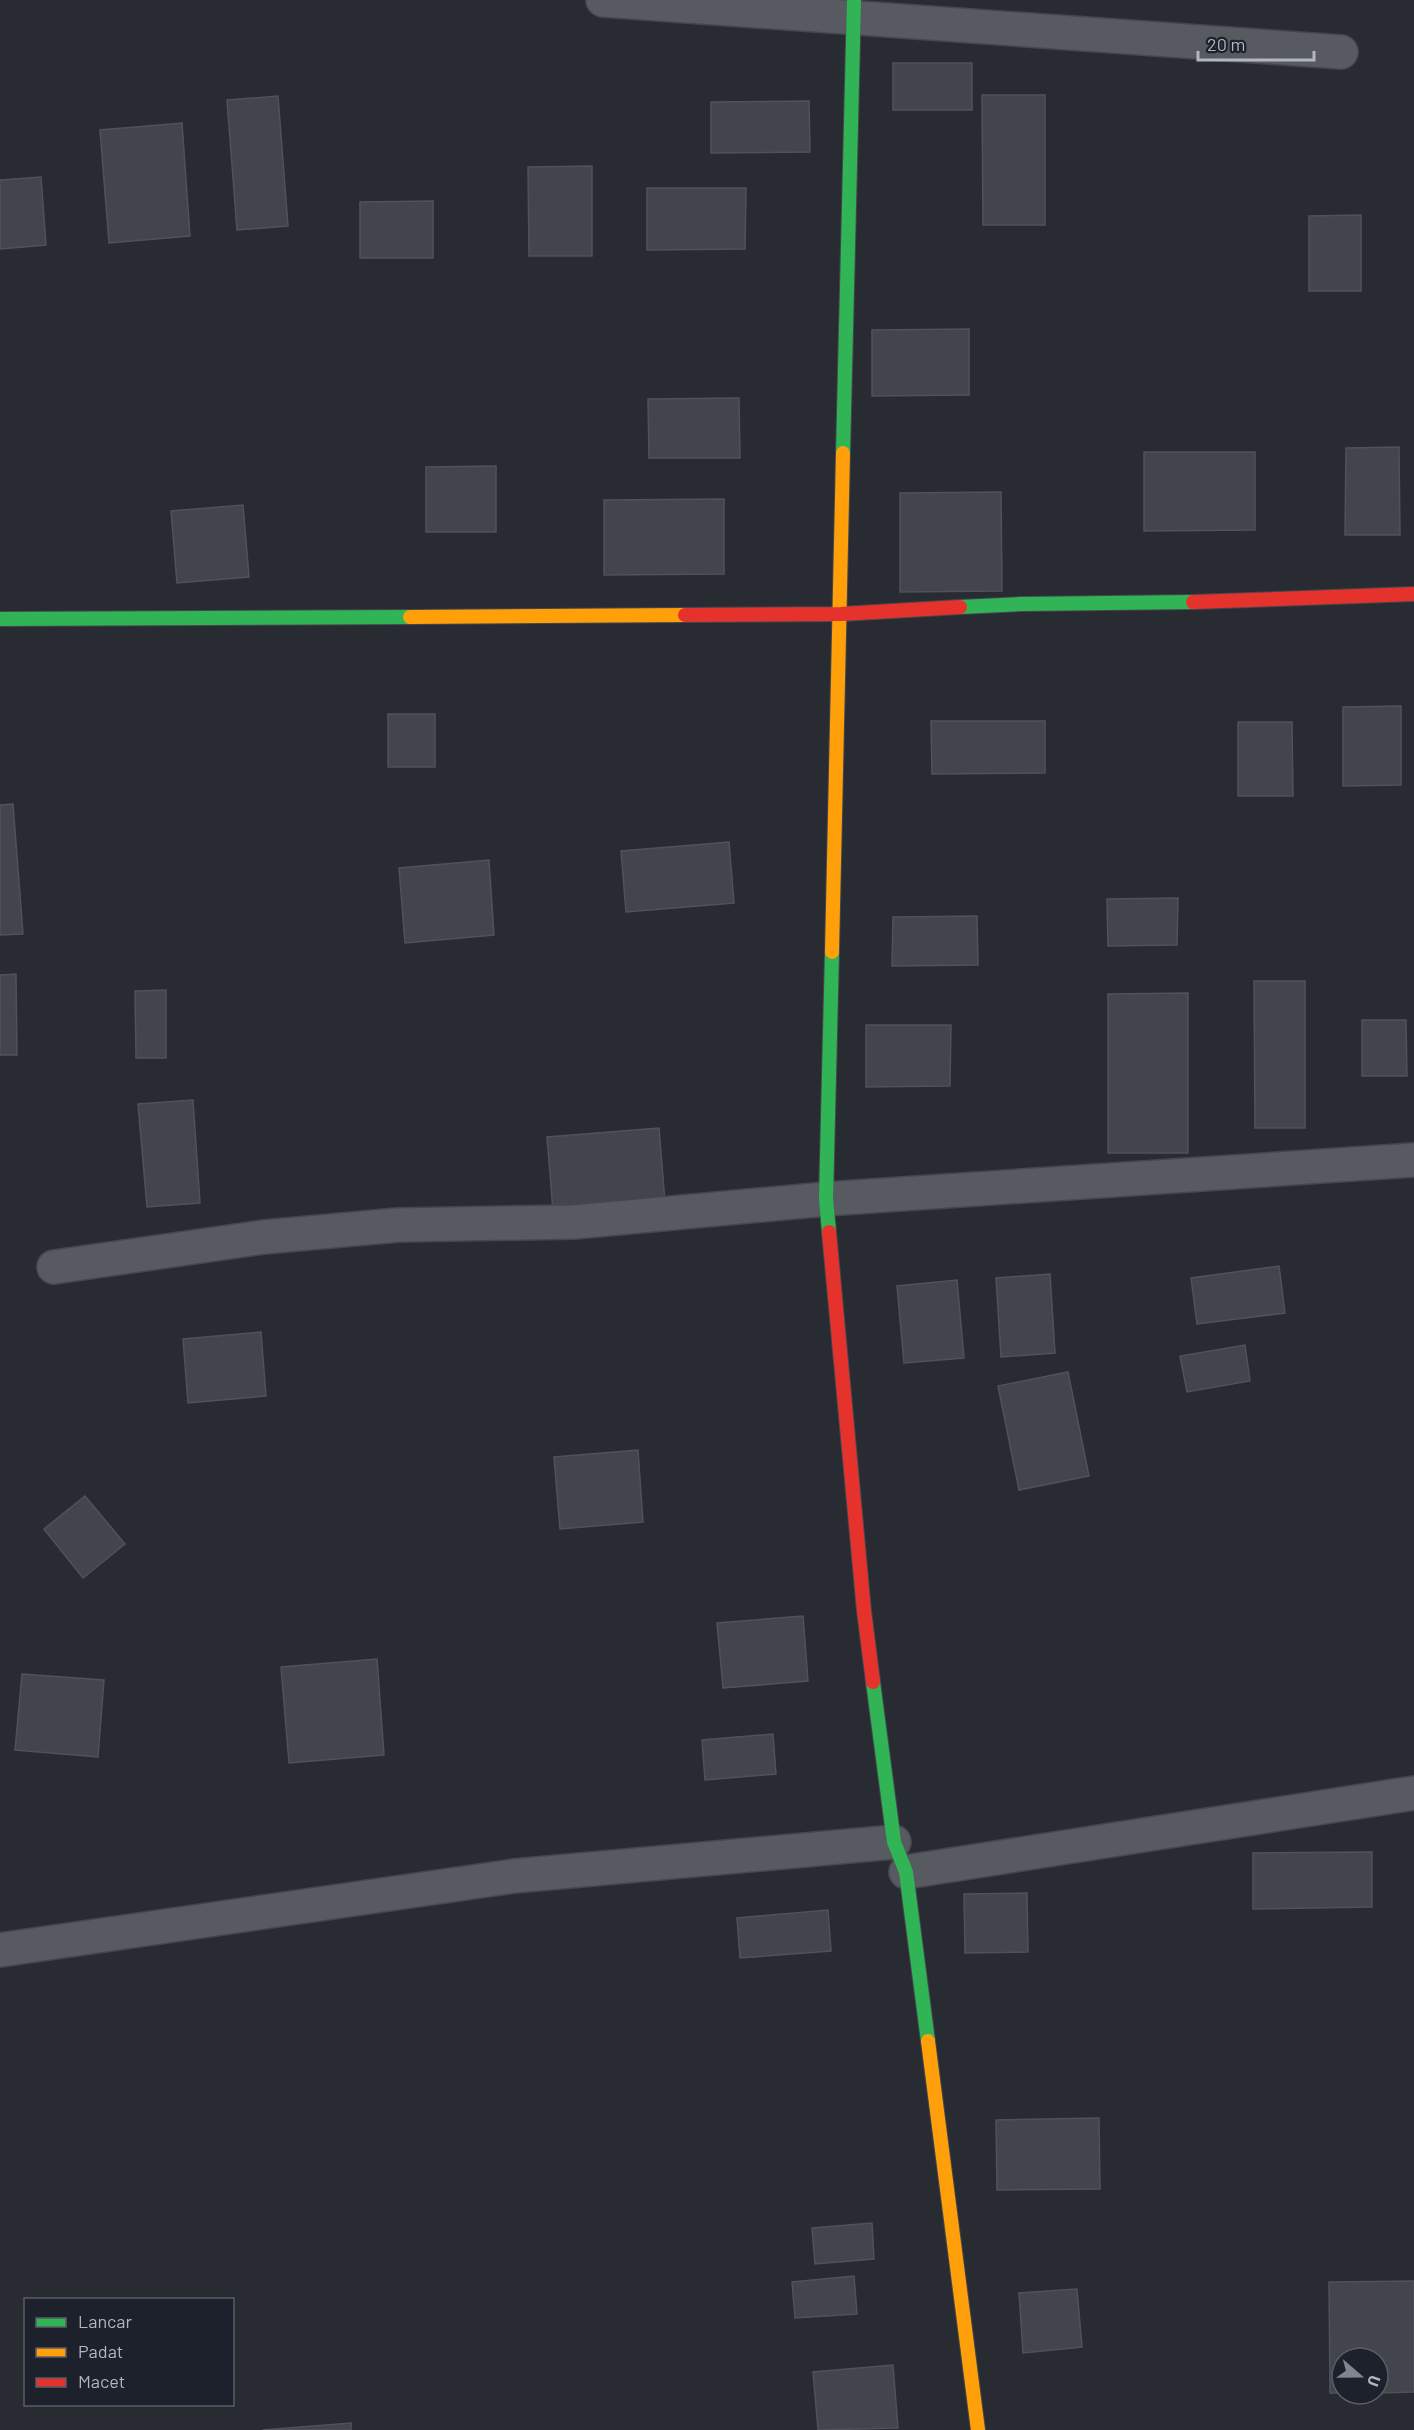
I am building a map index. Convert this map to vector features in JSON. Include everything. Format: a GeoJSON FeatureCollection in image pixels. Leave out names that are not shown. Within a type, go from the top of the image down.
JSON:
{"type":"FeatureCollection","features":[{"type":"Feature","properties":{"kind":"street"},"geometry":{"type":"LineString","coordinates":[[603,0],[854,9],[1341,52]]}},
{"type":"Feature","properties":{"kind":"street"},"geometry":{"type":"LineString","coordinates":[[854,9],[826,1199],[864,1611],[894,1842],[906,1872],[978,2430]]}},
{"type":"Feature","properties":{"kind":"street"},"geometry":{"type":"LineString","coordinates":[[0,619],[841,614],[1021,604],[1231,601],[1414,594]]}},
{"type":"Feature","properties":{"kind":"street"},"geometry":{"type":"LineString","coordinates":[[54,1267],[264,1237],[387,1226],[574,1222],[826,1199],[1414,1160]]}},
{"type":"Feature","properties":{"kind":"street"},"geometry":{"type":"LineString","coordinates":[[906,1872],[1414,1793]]}},
{"type":"Feature","properties":{"kind":"street"},"geometry":{"type":"LineString","coordinates":[[0,1950],[514,1876],[894,1842]]}},
{"type":"Feature","properties":{"kind":"building"},"geometry":{"type":"Polygon","coordinates":[[[893,63],[972,63],[972,110],[893,110],[893,63]]]}},
{"type":"Feature","properties":{"kind":"building"},"geometry":{"type":"Polygon","coordinates":[[[982,95],[1045,95],[1045,225],[983,225],[982,95]]]}},
{"type":"Feature","properties":{"kind":"building"},"geometry":{"type":"Polygon","coordinates":[[[278,96],[288,226],[237,230],[227,100],[278,96]]]}},
{"type":"Feature","properties":{"kind":"building"},"geometry":{"type":"Polygon","coordinates":[[[809,101],[810,152],[711,153],[711,102],[809,101]]]}},
{"type":"Feature","properties":{"kind":"building"},"geometry":{"type":"Polygon","coordinates":[[[182,123],[190,236],[109,243],[100,130],[182,123]]]}},
{"type":"Feature","properties":{"kind":"building"},"geometry":{"type":"Polygon","coordinates":[[[592,166],[592,256],[529,256],[528,167],[592,166]]]}},
{"type":"Feature","properties":{"kind":"building"},"geometry":{"type":"Polygon","coordinates":[[[41,177],[46,245],[0,249],[0,180],[41,177]]]}},
{"type":"Feature","properties":{"kind":"building"},"geometry":{"type":"Polygon","coordinates":[[[647,188],[746,188],[745,249],[647,250],[647,188]]]}},
{"type":"Feature","properties":{"kind":"building"},"geometry":{"type":"Polygon","coordinates":[[[433,201],[433,258],[360,258],[360,202],[433,201]]]}},
{"type":"Feature","properties":{"kind":"building"},"geometry":{"type":"Polygon","coordinates":[[[1361,215],[1361,291],[1309,291],[1309,216],[1361,215]]]}},
{"type":"Feature","properties":{"kind":"building"},"geometry":{"type":"Polygon","coordinates":[[[969,329],[969,395],[872,396],[872,330],[969,329]]]}},
{"type":"Feature","properties":{"kind":"building"},"geometry":{"type":"Polygon","coordinates":[[[739,398],[740,458],[649,458],[648,399],[739,398]]]}},
{"type":"Feature","properties":{"kind":"building"},"geometry":{"type":"Polygon","coordinates":[[[1399,447],[1400,535],[1345,535],[1346,448],[1399,447]]]}},
{"type":"Feature","properties":{"kind":"building"},"geometry":{"type":"Polygon","coordinates":[[[1144,452],[1255,452],[1255,530],[1144,531],[1144,452]]]}},
{"type":"Feature","properties":{"kind":"building"},"geometry":{"type":"Polygon","coordinates":[[[496,466],[496,532],[426,532],[426,467],[496,466]]]}},
{"type":"Feature","properties":{"kind":"building"},"geometry":{"type":"Polygon","coordinates":[[[1001,492],[1002,591],[900,592],[900,493],[1001,492]]]}},
{"type":"Feature","properties":{"kind":"building"},"geometry":{"type":"Polygon","coordinates":[[[724,499],[724,574],[604,575],[604,500],[724,499]]]}},
{"type":"Feature","properties":{"kind":"building"},"geometry":{"type":"Polygon","coordinates":[[[243,505],[249,577],[177,583],[171,511],[243,505]]]}},
{"type":"Feature","properties":{"kind":"building"},"geometry":{"type":"Polygon","coordinates":[[[1401,706],[1401,785],[1343,786],[1343,707],[1401,706]]]}},
{"type":"Feature","properties":{"kind":"building"},"geometry":{"type":"Polygon","coordinates":[[[388,714],[435,714],[435,767],[388,767],[388,714]]]}},
{"type":"Feature","properties":{"kind":"building"},"geometry":{"type":"Polygon","coordinates":[[[931,721],[1045,721],[1045,773],[932,774],[931,721]]]}},
{"type":"Feature","properties":{"kind":"building"},"geometry":{"type":"Polygon","coordinates":[[[1238,722],[1292,722],[1293,796],[1238,796],[1238,722]]]}},
{"type":"Feature","properties":{"kind":"building"},"geometry":{"type":"Polygon","coordinates":[[[13,804],[23,934],[0,935],[0,805],[13,804]]]}},
{"type":"Feature","properties":{"kind":"building"},"geometry":{"type":"Polygon","coordinates":[[[729,842],[734,903],[626,912],[621,851],[729,842]]]}},
{"type":"Feature","properties":{"kind":"building"},"geometry":{"type":"Polygon","coordinates":[[[489,860],[494,935],[405,943],[399,868],[489,860]]]}},
{"type":"Feature","properties":{"kind":"building"},"geometry":{"type":"Polygon","coordinates":[[[1178,898],[1177,945],[1108,946],[1107,899],[1178,898]]]}},
{"type":"Feature","properties":{"kind":"building"},"geometry":{"type":"Polygon","coordinates":[[[977,916],[978,965],[892,966],[893,917],[977,916]]]}},
{"type":"Feature","properties":{"kind":"building"},"geometry":{"type":"Polygon","coordinates":[[[16,974],[17,1055],[0,1055],[0,975],[16,974]]]}},
{"type":"Feature","properties":{"kind":"building"},"geometry":{"type":"Polygon","coordinates":[[[1254,981],[1305,981],[1305,1128],[1255,1128],[1254,981]]]}},
{"type":"Feature","properties":{"kind":"building"},"geometry":{"type":"Polygon","coordinates":[[[166,990],[166,1058],[136,1058],[135,991],[166,990]]]}},
{"type":"Feature","properties":{"kind":"building"},"geometry":{"type":"Polygon","coordinates":[[[1188,993],[1188,1153],[1108,1153],[1108,994],[1188,993]]]}},
{"type":"Feature","properties":{"kind":"building"},"geometry":{"type":"Polygon","coordinates":[[[1362,1020],[1406,1020],[1407,1076],[1362,1076],[1362,1020]]]}},
{"type":"Feature","properties":{"kind":"building"},"geometry":{"type":"Polygon","coordinates":[[[866,1025],[951,1025],[950,1086],[866,1087],[866,1025]]]}},
{"type":"Feature","properties":{"kind":"building"},"geometry":{"type":"Polygon","coordinates":[[[193,1100],[200,1203],[147,1207],[138,1104],[193,1100]]]}},
{"type":"Feature","properties":{"kind":"building"},"geometry":{"type":"Polygon","coordinates":[[[659,1128],[665,1202],[553,1211],[547,1137],[659,1128]]]}},
{"type":"Feature","properties":{"kind":"building"},"geometry":{"type":"Polygon","coordinates":[[[1279,1266],[1285,1313],[1197,1324],[1191,1278],[1279,1266]]]}},
{"type":"Feature","properties":{"kind":"building"},"geometry":{"type":"Polygon","coordinates":[[[1050,1274],[1055,1353],[1001,1357],[996,1278],[1050,1274]]]}},
{"type":"Feature","properties":{"kind":"building"},"geometry":{"type":"Polygon","coordinates":[[[957,1280],[964,1358],[904,1363],[897,1286],[957,1280]]]}},
{"type":"Feature","properties":{"kind":"building"},"geometry":{"type":"Polygon","coordinates":[[[261,1332],[266,1396],[188,1403],[183,1339],[261,1332]]]}},
{"type":"Feature","properties":{"kind":"building"},"geometry":{"type":"Polygon","coordinates":[[[1245,1345],[1250,1381],[1187,1392],[1180,1356],[1245,1345]]]}},
{"type":"Feature","properties":{"kind":"building"},"geometry":{"type":"Polygon","coordinates":[[[1068,1372],[1089,1476],[1019,1490],[998,1386],[1068,1372]]]}},
{"type":"Feature","properties":{"kind":"building"},"geometry":{"type":"Polygon","coordinates":[[[638,1450],[643,1522],[560,1529],[554,1457],[638,1450]]]}},
{"type":"Feature","properties":{"kind":"building"},"geometry":{"type":"Polygon","coordinates":[[[85,1496],[125,1544],[83,1578],[44,1529],[85,1496]]]}},
{"type":"Feature","properties":{"kind":"building"},"geometry":{"type":"Polygon","coordinates":[[[803,1616],[808,1681],[723,1688],[717,1623],[803,1616]]]}},
{"type":"Feature","properties":{"kind":"building"},"geometry":{"type":"Polygon","coordinates":[[[377,1659],[384,1755],[289,1763],[281,1667],[377,1659]]]}},
{"type":"Feature","properties":{"kind":"building"},"geometry":{"type":"Polygon","coordinates":[[[22,1674],[104,1680],[98,1757],[15,1750],[22,1674]]]}},
{"type":"Feature","properties":{"kind":"building"},"geometry":{"type":"Polygon","coordinates":[[[773,1734],[776,1774],[705,1780],[702,1740],[773,1734]]]}},
{"type":"Feature","properties":{"kind":"building"},"geometry":{"type":"Polygon","coordinates":[[[1372,1852],[1372,1907],[1253,1909],[1253,1853],[1372,1852]]]}},
{"type":"Feature","properties":{"kind":"building"},"geometry":{"type":"Polygon","coordinates":[[[1027,1893],[1028,1952],[965,1953],[964,1894],[1027,1893]]]}},
{"type":"Feature","properties":{"kind":"building"},"geometry":{"type":"Polygon","coordinates":[[[828,1910],[831,1951],[740,1958],[737,1918],[828,1910]]]}},
{"type":"Feature","properties":{"kind":"building"},"geometry":{"type":"Polygon","coordinates":[[[1099,2118],[1100,2189],[997,2190],[996,2120],[1099,2118]]]}},
{"type":"Feature","properties":{"kind":"building"},"geometry":{"type":"Polygon","coordinates":[[[872,2223],[874,2259],[815,2264],[812,2228],[872,2223]]]}},
{"type":"Feature","properties":{"kind":"building"},"geometry":{"type":"Polygon","coordinates":[[[854,2276],[857,2314],[795,2318],[792,2282],[854,2276]]]}},
{"type":"Feature","properties":{"kind":"building"},"geometry":{"type":"Polygon","coordinates":[[[1414,2281],[1414,2392],[1390,2393],[1390,2346],[1330,2346],[1330,2393],[1329,2282],[1414,2281]]]}},
{"type":"Feature","properties":{"kind":"building"},"geometry":{"type":"Polygon","coordinates":[[[1077,2289],[1082,2347],[1023,2353],[1019,2293],[1077,2289]]]}},
{"type":"Feature","properties":{"kind":"building"},"geometry":{"type":"Polygon","coordinates":[[[893,2365],[898,2428],[818,2430],[813,2372],[893,2365]]]}},
{"type":"Feature","properties":{"kind":"building"},"geometry":{"type":"Polygon","coordinates":[[[351,2423],[351,2430],[262,2430],[351,2423]]]}},
{"type":"Feature","properties":{"kind":"traffic: fast"},"geometry":{"type":"LineString","coordinates":[[843,453],[854,0]]}},
{"type":"Feature","properties":{"kind":"traffic: fast"},"geometry":{"type":"LineString","coordinates":[[960,607],[1193,602]]}},
{"type":"Feature","properties":{"kind":"traffic: fast"},"geometry":{"type":"LineString","coordinates":[[0,619],[410,617]]}},
{"type":"Feature","properties":{"kind":"traffic: fast"},"geometry":{"type":"LineString","coordinates":[[829,1232],[826,1199],[832,952]]}},
{"type":"Feature","properties":{"kind":"traffic: fast"},"geometry":{"type":"LineString","coordinates":[[873,1682],[894,1842],[906,1872],[928,2041]]}},
{"type":"Feature","properties":{"kind":"traffic: slow"},"geometry":{"type":"LineString","coordinates":[[832,952],[843,453]]}},
{"type":"Feature","properties":{"kind":"traffic: slow"},"geometry":{"type":"LineString","coordinates":[[410,617],[685,615]]}},
{"type":"Feature","properties":{"kind":"traffic: slow"},"geometry":{"type":"LineString","coordinates":[[928,2041],[978,2430]]}},
{"type":"Feature","properties":{"kind":"traffic: jam"},"geometry":{"type":"LineString","coordinates":[[1193,602],[1414,594]]}},
{"type":"Feature","properties":{"kind":"traffic: jam"},"geometry":{"type":"LineString","coordinates":[[685,615],[841,614],[960,607]]}},
{"type":"Feature","properties":{"kind":"traffic: jam"},"geometry":{"type":"LineString","coordinates":[[829,1232],[864,1611],[873,1682]]}}]}
